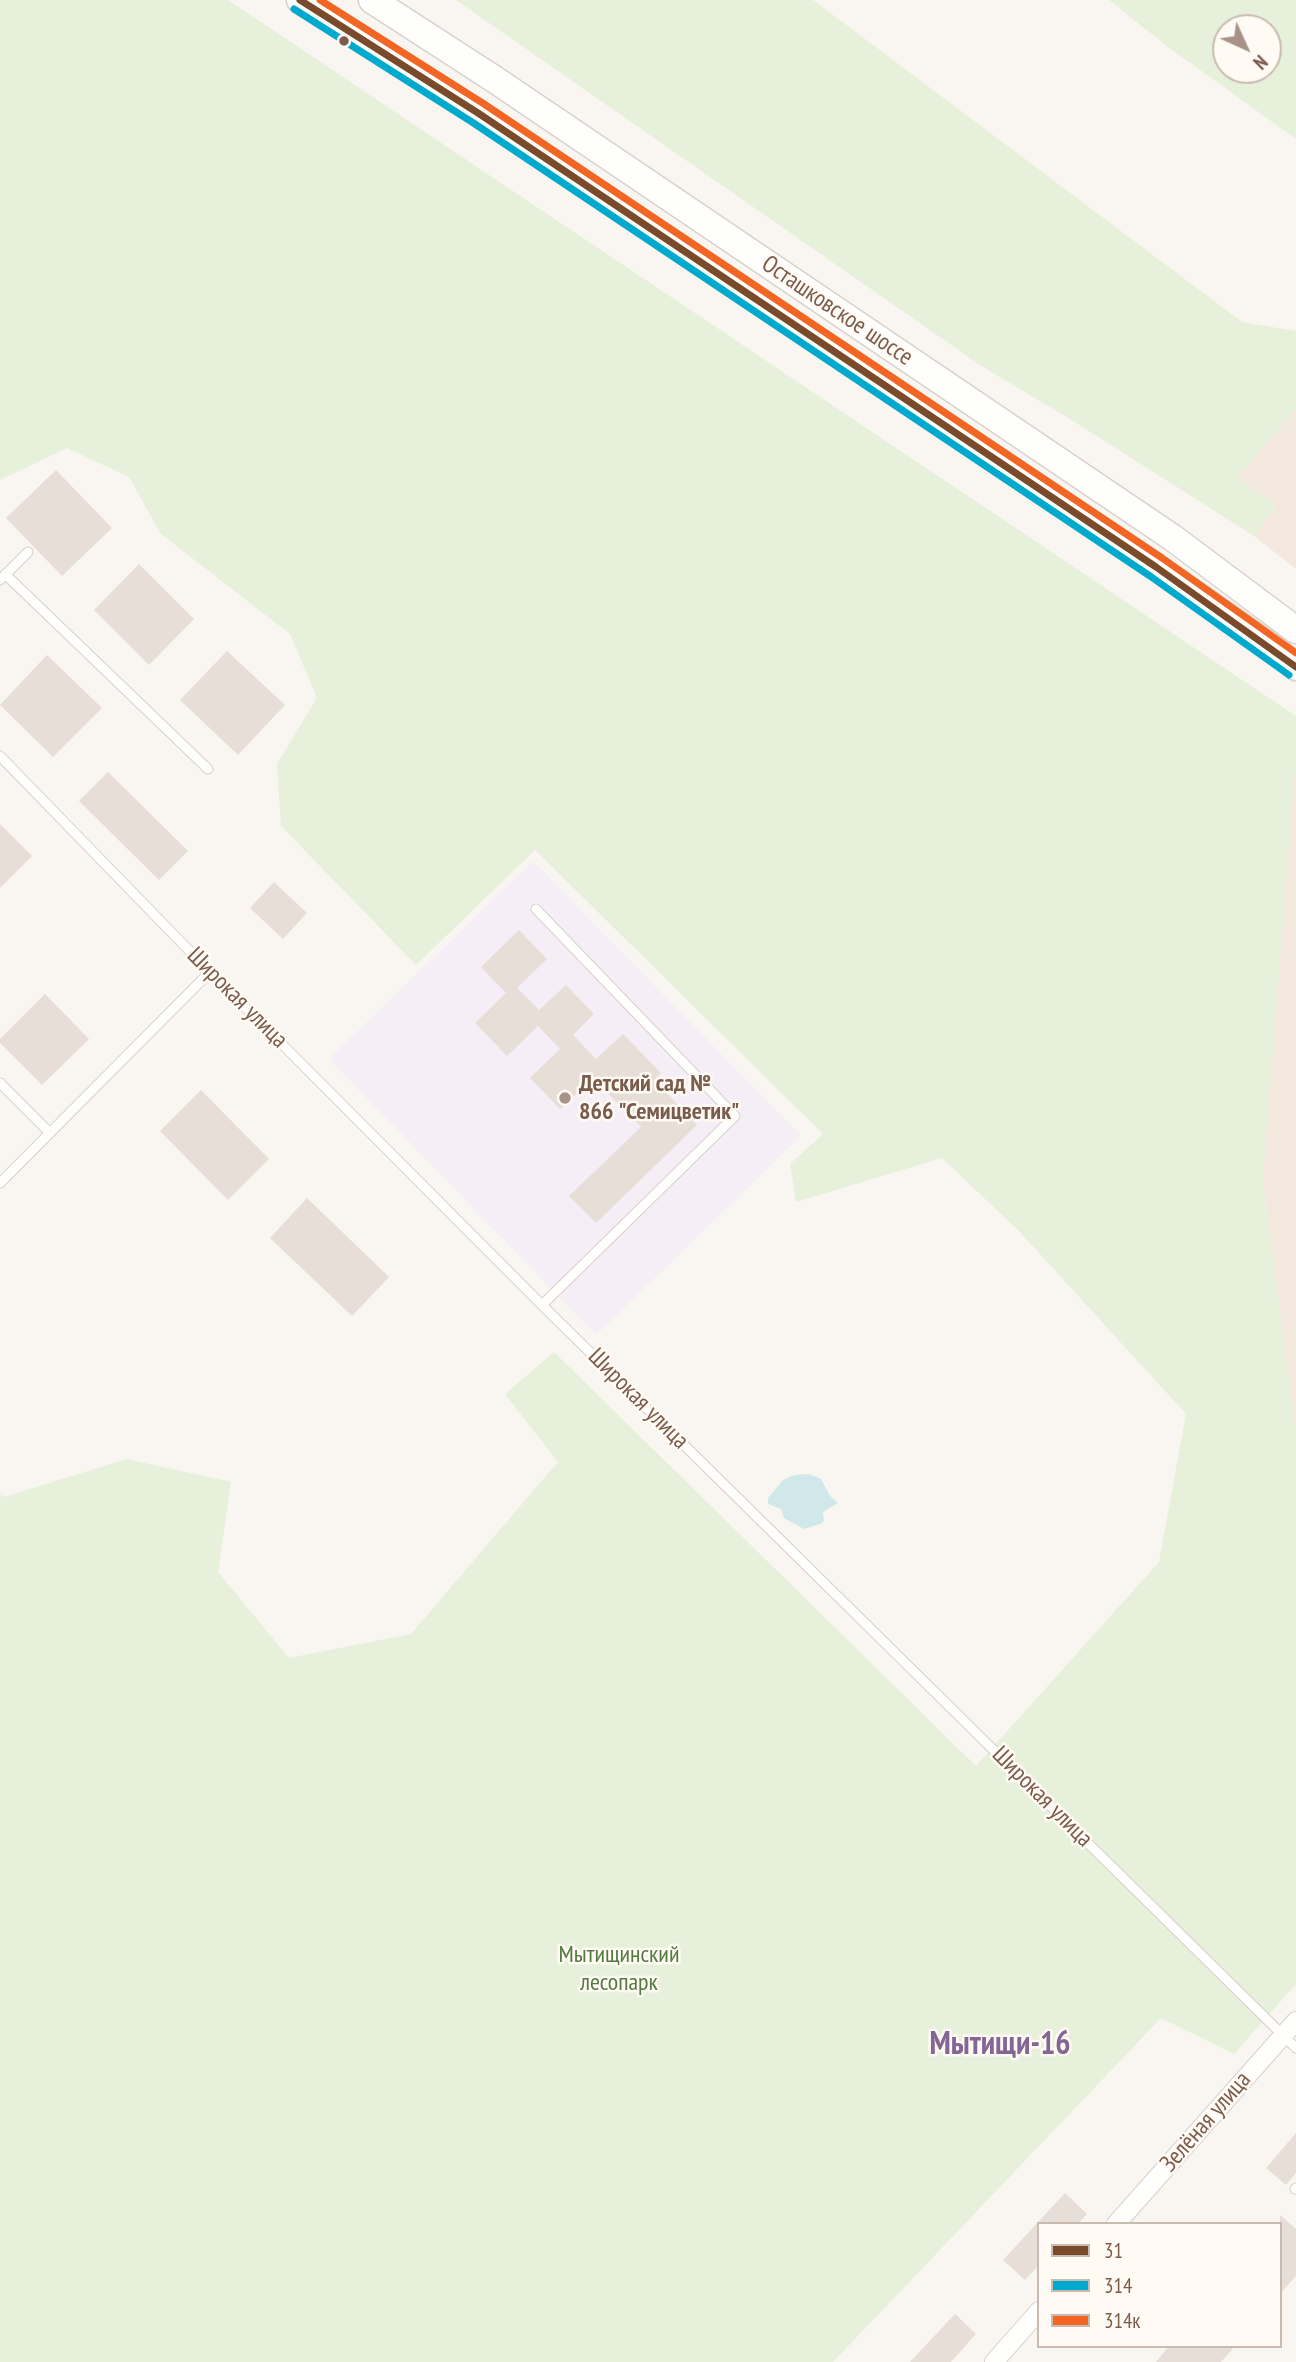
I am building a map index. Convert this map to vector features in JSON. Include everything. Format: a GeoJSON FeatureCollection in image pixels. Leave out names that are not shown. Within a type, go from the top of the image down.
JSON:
{"type":"FeatureCollection","features":[{"type":"Feature","properties":{"kind":"main road","name":"Осташковское шоссе"},"geometry":{"type":"LineString","coordinates":[[300,0],[478,113],[1156,566],[1296,667]]}},
{"type":"Feature","properties":{"kind":"main road","name":"Осташковское шоссе"},"geometry":{"type":"LineString","coordinates":[[372,0],[528,102],[1173,538],[1296,630]]}},
{"type":"Feature","properties":{"kind":"street","name":"Зелёная улица"},"geometry":{"type":"LineString","coordinates":[[1118,2222],[1296,2021]]}},
{"type":"Feature","properties":{"kind":"street"},"geometry":{"type":"LineString","coordinates":[[994,2362],[1037,2313]]}},
{"type":"Feature","properties":{"kind":"lane"},"geometry":{"type":"LineString","coordinates":[[28,552],[3,577],[208,769]]}},
{"type":"Feature","properties":{"kind":"lane","name":"Широкая улица"},"geometry":{"type":"LineString","coordinates":[[0,756],[210,972],[542,1304],[1296,2048]]}},
{"type":"Feature","properties":{"kind":"lane"},"geometry":{"type":"LineString","coordinates":[[536,909],[735,1116],[542,1304]]}},
{"type":"Feature","properties":{"kind":"lane"},"geometry":{"type":"LineString","coordinates":[[0,1183],[210,972]]}},
{"type":"Feature","properties":{"kind":"lane"},"geometry":{"type":"LineString","coordinates":[[0,1083],[50,1133]]}},
{"type":"Feature","properties":{"kind":"shaded area"},"geometry":{"type":"Polygon","coordinates":[[[1296,409],[1296,569],[1254,536],[1276,506],[1238,477],[1296,409]]]}},
{"type":"Feature","properties":{"kind":"shaded area"},"geometry":{"type":"Polygon","coordinates":[[[1296,727],[1296,1437],[1255,1118],[1296,727]]]}},
{"type":"Feature","properties":{"kind":"shaded area","name":"Детский сад № 866 \"Семицветик\""},"geometry":{"type":"Polygon","coordinates":[[[533,861],[801,1136],[596,1335],[329,1059],[533,861]]]}},
{"type":"Feature","properties":{"kind":"green space","name":"Мытищинский лесопарк"},"geometry":{"type":"Polygon","coordinates":[[[0,0],[228,0],[1296,716],[1296,754],[1263,1180],[1296,1434],[1296,1984],[1234,2054],[1161,2018],[833,2362],[0,2362],[0,1494],[4,1497],[127,1459],[231,1482],[218,1572],[289,1658],[411,1634],[558,1462],[505,1394],[554,1352],[976,1766],[1159,1562],[1186,1414],[1019,1231],[942,1158],[796,1202],[790,1164],[823,1134],[535,850],[416,965],[281,826],[277,764],[317,698],[290,634],[161,534],[129,477],[67,448],[0,480],[0,0]]]}},
{"type":"Feature","properties":{"kind":"green space"},"geometry":{"type":"Polygon","coordinates":[[[456,0],[813,0],[1242,322],[1296,331],[1296,409],[1238,477],[1276,506],[1254,536],[980,365],[456,0]]]}},
{"type":"Feature","properties":{"kind":"green space"},"geometry":{"type":"Polygon","coordinates":[[[1109,0],[1296,0],[1296,139],[1219,84],[1282,84],[1282,14],[1212,14],[1212,79],[1109,0]]]}},
{"type":"Feature","properties":{"kind":"water"},"geometry":{"type":"Polygon","coordinates":[[[809,1474],[821,1479],[830,1496],[838,1503],[823,1512],[824,1521],[804,1529],[784,1518],[781,1509],[768,1504],[768,1498],[783,1480],[794,1475],[809,1474]]]}},
{"type":"Feature","properties":{"kind":"building"},"geometry":{"type":"Polygon","coordinates":[[[56,470],[112,528],[62,576],[6,518],[56,470]]]}},
{"type":"Feature","properties":{"kind":"building"},"geometry":{"type":"Polygon","coordinates":[[[139,564],[194,619],[149,665],[94,610],[139,564]]]}},
{"type":"Feature","properties":{"kind":"building"},"geometry":{"type":"Polygon","coordinates":[[[227,651],[285,705],[238,755],[180,700],[227,651]]]}},
{"type":"Feature","properties":{"kind":"building"},"geometry":{"type":"Polygon","coordinates":[[[47,655],[102,708],[53,757],[0,705],[47,655]]]}},
{"type":"Feature","properties":{"kind":"building"},"geometry":{"type":"Polygon","coordinates":[[[108,772],[188,851],[159,880],[79,801],[108,772]]]}},
{"type":"Feature","properties":{"kind":"building"},"geometry":{"type":"Polygon","coordinates":[[[0,824],[32,856],[0,888],[0,824]]]}},
{"type":"Feature","properties":{"kind":"building"},"geometry":{"type":"Polygon","coordinates":[[[274,882],[307,913],[283,939],[250,908],[274,882]]]}},
{"type":"Feature","properties":{"kind":"building"},"geometry":{"type":"Polygon","coordinates":[[[519,930],[547,959],[517,988],[539,1010],[566,985],[594,1014],[573,1035],[596,1059],[623,1034],[661,1073],[654,1080],[697,1125],[596,1223],[569,1196],[641,1127],[593,1078],[560,1109],[530,1078],[560,1049],[538,1026],[507,1056],[475,1023],[506,993],[481,967],[519,930]]]}},
{"type":"Feature","properties":{"kind":"building"},"geometry":{"type":"Polygon","coordinates":[[[45,994],[89,1039],[42,1085],[0,1043],[0,1039],[45,994]]]}},
{"type":"Feature","properties":{"kind":"building"},"geometry":{"type":"Polygon","coordinates":[[[201,1090],[269,1159],[228,1200],[160,1131],[201,1090]]]}},
{"type":"Feature","properties":{"kind":"building"},"geometry":{"type":"Polygon","coordinates":[[[307,1198],[389,1277],[352,1316],[270,1238],[307,1198]]]}},
{"type":"Feature","properties":{"kind":"building"},"geometry":{"type":"Polygon","coordinates":[[[1296,2133],[1296,2173],[1286,2185],[1266,2168],[1296,2133]]]}},
{"type":"Feature","properties":{"kind":"building"},"geometry":{"type":"Polygon","coordinates":[[[1065,2193],[1087,2214],[1080,2222],[1038,2222],[1065,2193]]]}},
{"type":"Feature","properties":{"kind":"building"},"geometry":{"type":"Polygon","coordinates":[[[1280,2215],[1296,2229],[1296,2276],[1282,2292],[1282,2222],[1280,2215]]]}},
{"type":"Feature","properties":{"kind":"building"},"geometry":{"type":"Polygon","coordinates":[[[1037,2223],[1037,2267],[1025,2280],[1003,2260],[1037,2223]]]}},
{"type":"Feature","properties":{"kind":"building"},"geometry":{"type":"Polygon","coordinates":[[[955,2314],[976,2334],[951,2362],[910,2362],[955,2314]]]}},
{"type":"Feature","properties":{"kind":"building"},"geometry":{"type":"Polygon","coordinates":[[[1167,2348],[1233,2348],[1221,2362],[1156,2362],[1167,2348]]]}},
{"type":"Feature","properties":{"kind":"transit line","name":"31"},"geometry":{"type":"LineString","coordinates":[[300,0],[478,113],[1156,567],[1296,667]]}},
{"type":"Feature","properties":{"kind":"transit line","name":"314к"},"geometry":{"type":"LineString","coordinates":[[320,0],[484,104],[1162,558],[1296,653]]}},
{"type":"Feature","properties":{"kind":"transit line","name":"314"},"geometry":{"type":"LineString","coordinates":[[294,9],[472,122],[1150,576],[1289,675]]}},
{"type":"Feature","properties":{"kind":"place","name":"Детский сад № 866 \"Семицветик\""},"geometry":{"type":"Point","coordinates":[565,1098]}},
{"type":"Feature","properties":{"kind":"district","name":"Мытищи-16"},"geometry":{"type":"Point","coordinates":[1000,2045]}}]}
